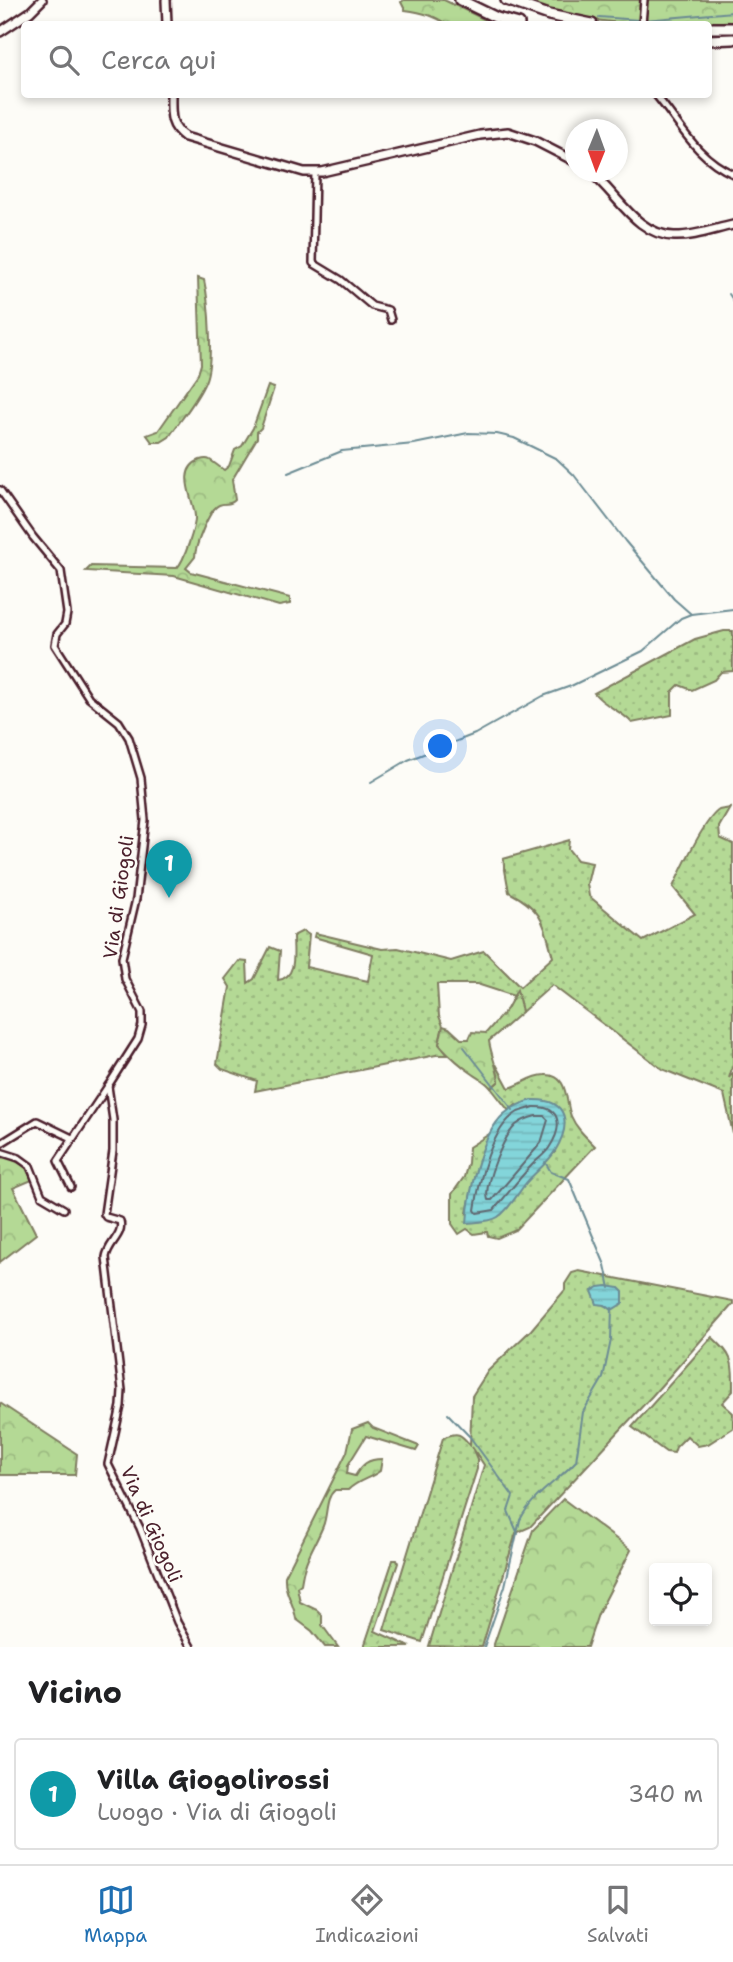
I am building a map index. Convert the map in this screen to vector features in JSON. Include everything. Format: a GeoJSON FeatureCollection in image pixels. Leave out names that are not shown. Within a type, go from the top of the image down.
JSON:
{"type":"FeatureCollection","features":[{"type":"Feature","properties":{"kind":"highway"},"geometry":{"type":"LineString","coordinates":[[460,0],[508,21]]}},
{"type":"Feature","properties":{"kind":"highway"},"geometry":{"type":"LineString","coordinates":[[506,0],[549,15],[578,21]]}},
{"type":"Feature","properties":{"kind":"highway"},"geometry":{"type":"LineString","coordinates":[[712,28],[733,27]]}},
{"type":"Feature","properties":{"kind":"highway"},"geometry":{"type":"LineString","coordinates":[[712,40],[733,39]]}},
{"type":"Feature","properties":{"kind":"street"},"geometry":{"type":"LineString","coordinates":[[0,32],[42,0]]}},
{"type":"Feature","properties":{"kind":"street"},"geometry":{"type":"LineString","coordinates":[[166,0],[167,21]]}},
{"type":"Feature","properties":{"kind":"street"},"geometry":{"type":"LineString","coordinates":[[642,21],[644,0]]}},
{"type":"Feature","properties":{"kind":"street"},"geometry":{"type":"LineString","coordinates":[[171,98],[172,125],[185,137],[304,172],[315,173],[480,135],[508,132],[536,141],[565,156]]}},
{"type":"Feature","properties":{"kind":"street"},"geometry":{"type":"LineString","coordinates":[[658,98],[700,153],[717,167],[733,174]]}},
{"type":"Feature","properties":{"kind":"street"},"geometry":{"type":"LineString","coordinates":[[315,173],[313,263],[341,280],[372,306],[388,310],[391,320]]}},
{"type":"Feature","properties":{"kind":"street"},"geometry":{"type":"LineString","coordinates":[[603,182],[641,224],[662,235],[676,236],[733,225]]}},
{"type":"Feature","properties":{"kind":"street","name":"Via di Giogoli"},"geometry":{"type":"LineString","coordinates":[[0,490],[33,537],[59,567],[65,587],[67,613],[55,645],[89,698],[119,722],[129,738],[141,778],[145,820],[136,899],[122,958],[125,979],[142,1012],[142,1025],[138,1039],[108,1086],[113,1120],[113,1150],[104,1214],[120,1221],[121,1226],[120,1233],[107,1249],[106,1257],[122,1390],[108,1464],[140,1528],[177,1622],[191,1647]]}},
{"type":"Feature","properties":{"kind":"street"},"geometry":{"type":"LineString","coordinates":[[71,1187],[58,1161],[108,1086]]}},
{"type":"Feature","properties":{"kind":"street"},"geometry":{"type":"LineString","coordinates":[[0,1144],[37,1121],[72,1138]]}},
{"type":"Feature","properties":{"kind":"street"},"geometry":{"type":"LineString","coordinates":[[0,1152],[19,1158],[30,1166],[41,1196],[64,1209]]}},
{"type":"Feature","properties":{"kind":"green space"},"geometry":{"type":"Polygon","coordinates":[[[444,0],[488,21],[442,21],[427,14],[405,10],[401,2],[444,0]]]}},
{"type":"Feature","properties":{"kind":"green space"},"geometry":{"type":"Polygon","coordinates":[[[518,0],[733,0],[733,24],[712,24],[712,21],[607,21],[544,9],[518,0]]]}},
{"type":"Feature","properties":{"kind":"green space"},"geometry":{"type":"Polygon","coordinates":[[[198,278],[204,280],[208,303],[208,373],[198,396],[169,437],[161,442],[152,442],[147,435],[158,431],[198,374],[201,364],[198,278]]]}},
{"type":"Feature","properties":{"kind":"green space"},"geometry":{"type":"Polygon","coordinates":[[[268,386],[274,388],[261,428],[232,480],[235,500],[219,505],[211,513],[200,537],[195,557],[186,568],[191,572],[290,598],[290,604],[279,606],[174,576],[86,571],[91,566],[177,568],[186,551],[195,521],[187,478],[189,471],[193,465],[205,459],[224,470],[229,466],[235,450],[242,446],[253,428],[268,386]]]}},
{"type":"Feature","properties":{"kind":"green space"},"geometry":{"type":"Polygon","coordinates":[[[733,631],[733,671],[721,672],[714,680],[692,690],[679,685],[672,692],[672,715],[632,723],[594,693],[695,639],[733,631]]]}},
{"type":"Feature","properties":{"kind":"green space"},"geometry":{"type":"Polygon","coordinates":[[[730,808],[719,827],[720,838],[733,844],[733,1065],[729,1078],[733,1073],[733,1134],[724,1094],[662,1069],[552,985],[522,1012],[517,991],[514,996],[477,984],[437,984],[439,1016],[443,1026],[439,1044],[448,1055],[436,1055],[255,1091],[257,1081],[222,1069],[217,1064],[230,987],[225,979],[239,961],[247,962],[248,983],[254,979],[270,947],[280,951],[278,980],[284,978],[292,969],[293,936],[303,931],[309,935],[306,967],[368,981],[373,954],[314,937],[315,933],[382,949],[398,948],[451,961],[484,951],[520,987],[553,957],[540,918],[529,905],[509,892],[503,859],[569,840],[568,849],[577,860],[592,863],[587,884],[589,896],[643,941],[695,914],[673,887],[707,823],[719,810],[730,808]]]}},
{"type":"Feature","properties":{"kind":"green space"},"geometry":{"type":"Polygon","coordinates":[[[517,990],[522,1012],[489,1041],[499,1081],[491,1088],[439,1044],[443,1026],[461,1039],[469,1039],[472,1032],[486,1033],[507,1009],[517,990]]]}},
{"type":"Feature","properties":{"kind":"green space"},"geometry":{"type":"Polygon","coordinates":[[[496,1064],[509,1088],[540,1075],[558,1079],[565,1089],[573,1120],[595,1146],[516,1230],[497,1238],[488,1236],[487,1232],[474,1234],[467,1229],[459,1234],[452,1224],[452,1194],[464,1177],[469,1147],[491,1133],[475,1175],[467,1213],[537,1170],[555,1152],[516,1105],[509,1111],[491,1088],[499,1081],[496,1064]]]}},
{"type":"Feature","properties":{"kind":"green space"},"geometry":{"type":"Polygon","coordinates":[[[6,1156],[25,1166],[32,1180],[13,1188],[36,1234],[0,1262],[0,1157],[6,1156]]]}},
{"type":"Feature","properties":{"kind":"green space"},"geometry":{"type":"Polygon","coordinates":[[[579,1271],[733,1301],[733,1304],[530,1527],[516,1533],[482,1647],[429,1646],[484,1465],[472,1447],[477,1459],[477,1469],[422,1642],[384,1630],[443,1438],[459,1435],[470,1445],[472,1396],[488,1371],[531,1330],[565,1290],[565,1284],[572,1273],[579,1271]]]}},
{"type":"Feature","properties":{"kind":"green space"},"geometry":{"type":"Polygon","coordinates":[[[712,1337],[728,1354],[732,1365],[733,1391],[722,1403],[733,1413],[733,1428],[708,1444],[698,1446],[687,1436],[674,1453],[666,1452],[632,1427],[712,1337]]]}},
{"type":"Feature","properties":{"kind":"green space"},"geometry":{"type":"Polygon","coordinates":[[[0,1403],[77,1454],[75,1475],[0,1475],[0,1403]]]}},
{"type":"Feature","properties":{"kind":"green space"},"geometry":{"type":"Polygon","coordinates":[[[368,1423],[373,1428],[419,1446],[416,1451],[366,1436],[348,1465],[347,1474],[355,1476],[366,1463],[382,1459],[380,1471],[348,1490],[335,1490],[330,1497],[323,1526],[307,1560],[301,1584],[297,1587],[300,1602],[322,1615],[322,1625],[338,1647],[325,1647],[312,1631],[296,1619],[285,1576],[347,1452],[352,1429],[368,1423]]]}},
{"type":"Feature","properties":{"kind":"green space"},"geometry":{"type":"Polygon","coordinates":[[[563,1499],[631,1550],[598,1614],[587,1647],[493,1647],[533,1530],[563,1499]]]}},
{"type":"Feature","properties":{"kind":"green space"},"geometry":{"type":"Polygon","coordinates":[[[393,1560],[398,1563],[375,1631],[410,1647],[364,1647],[393,1560]]]}},
{"type":"Feature","properties":{"kind":"water"},"geometry":{"type":"Polygon","coordinates":[[[533,1100],[554,1104],[564,1115],[563,1132],[555,1151],[502,1214],[491,1220],[467,1223],[473,1181],[488,1136],[507,1111],[533,1100]]]}},
{"type":"Feature","properties":{"kind":"water"},"geometry":{"type":"Polygon","coordinates":[[[607,1286],[619,1288],[623,1292],[623,1303],[612,1310],[597,1304],[592,1291],[607,1286]]]}},
{"type":"Feature","properties":{"kind":"waterway"},"geometry":{"type":"LineString","coordinates":[[645,20],[733,12]]}},
{"type":"Feature","properties":{"kind":"waterway"},"geometry":{"type":"LineString","coordinates":[[599,17],[639,20]]}},
{"type":"Feature","properties":{"kind":"waterway"},"geometry":{"type":"LineString","coordinates":[[729,294],[733,300]]}},
{"type":"Feature","properties":{"kind":"waterway"},"geometry":{"type":"LineString","coordinates":[[288,473],[342,451],[414,444],[468,433],[497,434],[514,438],[557,459],[574,475],[625,541],[674,599],[691,614]]}},
{"type":"Feature","properties":{"kind":"waterway"},"geometry":{"type":"LineString","coordinates":[[371,782],[408,760],[475,734],[543,696],[571,686],[643,651],[681,618],[691,614],[733,609]]}},
{"type":"Feature","properties":{"kind":"waterway"},"geometry":{"type":"LineString","coordinates":[[464,1047],[513,1110]]}},
{"type":"Feature","properties":{"kind":"waterway"},"geometry":{"type":"LineString","coordinates":[[545,1162],[551,1172],[569,1179],[605,1265],[610,1288]]}},
{"type":"Feature","properties":{"kind":"waterway"},"geometry":{"type":"LineString","coordinates":[[484,1647],[505,1586],[520,1520],[539,1495],[576,1461],[583,1412],[603,1378],[611,1340],[612,1308]]}},
{"type":"Feature","properties":{"kind":"waterway"},"geometry":{"type":"LineString","coordinates":[[448,1414],[470,1437],[513,1496],[508,1511],[518,1534]]}},
{"type":"Feature","properties":{"kind":"place","name":"Villa Giogolirossi"},"geometry":{"type":"Point","coordinates":[169,898]}}]}
